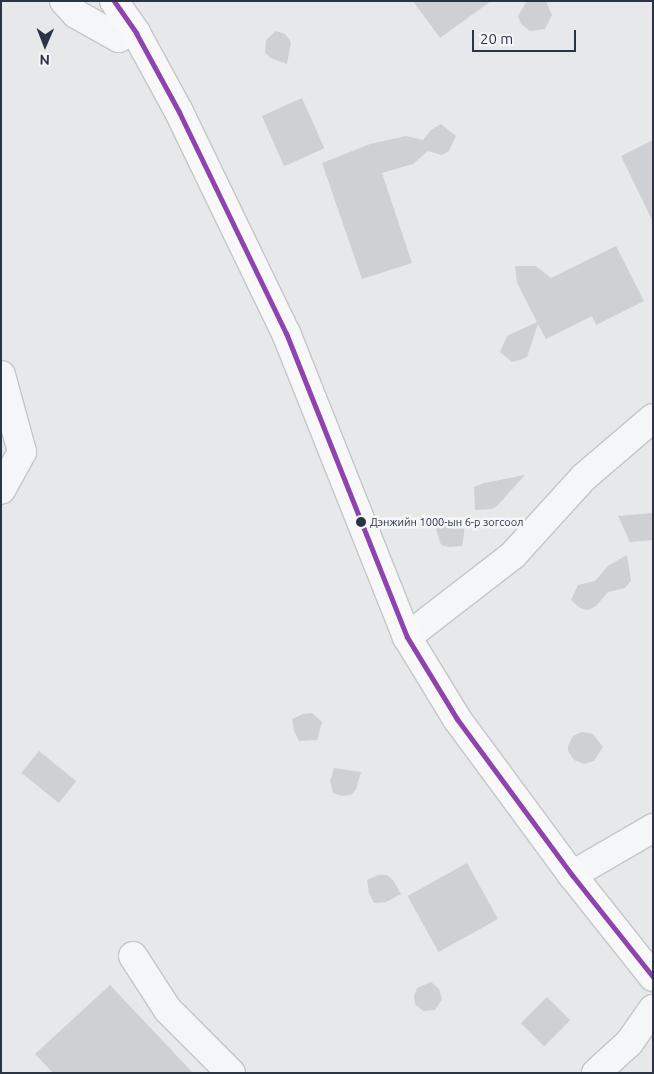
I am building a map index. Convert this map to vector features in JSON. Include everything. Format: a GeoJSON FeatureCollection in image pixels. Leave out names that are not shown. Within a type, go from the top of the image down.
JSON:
{"type":"FeatureCollection","features":[{"type":"Feature","properties":{"kind":"main road"},"geometry":{"type":"LineString","coordinates":[[114,1],[132,28],[179,112],[224,201],[286,333],[407,637],[457,719],[572,875],[653,977]]}},
{"type":"Feature","properties":{"kind":"street"},"geometry":{"type":"LineString","coordinates":[[64,1],[76,14],[119,38],[132,28]]}},
{"type":"Feature","properties":{"kind":"street"},"geometry":{"type":"LineString","coordinates":[[1,375],[22,452],[1,490]]}},
{"type":"Feature","properties":{"kind":"street"},"geometry":{"type":"LineString","coordinates":[[407,637],[513,555],[584,477],[653,418]]}},
{"type":"Feature","properties":{"kind":"street"},"geometry":{"type":"LineString","coordinates":[[572,875],[653,828]]}},
{"type":"Feature","properties":{"kind":"street"},"geometry":{"type":"LineString","coordinates":[[133,956],[168,1010],[231,1073]]}},
{"type":"Feature","properties":{"kind":"street"},"geometry":{"type":"LineString","coordinates":[[596,1073],[630,1043],[653,1009]]}},
{"type":"Feature","properties":{"kind":"building"},"geometry":{"type":"Polygon","coordinates":[[[413,1],[491,1],[440,38],[413,1]]]}},
{"type":"Feature","properties":{"kind":"building"},"geometry":{"type":"Polygon","coordinates":[[[527,1],[546,1],[552,15],[545,29],[530,31],[521,24],[518,16],[527,1]]]}},
{"type":"Feature","properties":{"kind":"building"},"geometry":{"type":"Polygon","coordinates":[[[276,31],[285,34],[291,42],[287,64],[271,58],[265,53],[266,40],[276,31]]]}},
{"type":"Feature","properties":{"kind":"building"},"geometry":{"type":"Polygon","coordinates":[[[302,98],[324,148],[284,166],[262,116],[302,98]]]}},
{"type":"Feature","properties":{"kind":"building"},"geometry":{"type":"Polygon","coordinates":[[[441,124],[456,136],[449,151],[442,155],[428,151],[413,164],[382,173],[412,263],[362,279],[322,163],[370,144],[406,136],[423,140],[431,130],[441,124]]]}},
{"type":"Feature","properties":{"kind":"building"},"geometry":{"type":"Polygon","coordinates":[[[653,140],[653,222],[621,156],[653,140]]]}},
{"type":"Feature","properties":{"kind":"building"},"geometry":{"type":"Polygon","coordinates":[[[616,246],[644,301],[596,325],[592,316],[546,339],[538,324],[527,357],[520,360],[512,362],[500,352],[507,336],[537,322],[517,283],[515,266],[536,266],[551,278],[616,246]]]}},
{"type":"Feature","properties":{"kind":"building"},"geometry":{"type":"Polygon","coordinates":[[[525,475],[497,506],[492,509],[475,510],[474,487],[484,483],[525,475]]]}},
{"type":"Feature","properties":{"kind":"building"},"geometry":{"type":"Polygon","coordinates":[[[653,513],[653,540],[630,542],[618,516],[653,513]]]}},
{"type":"Feature","properties":{"kind":"building"},"geometry":{"type":"Polygon","coordinates":[[[445,520],[464,520],[462,546],[449,547],[441,545],[436,529],[445,520]]]}},
{"type":"Feature","properties":{"kind":"building"},"geometry":{"type":"Polygon","coordinates":[[[627,555],[631,581],[625,588],[608,592],[596,606],[588,610],[580,608],[571,600],[578,585],[595,581],[608,566],[627,555]]]}},
{"type":"Feature","properties":{"kind":"building"},"geometry":{"type":"Polygon","coordinates":[[[312,713],[322,722],[317,740],[299,741],[294,731],[292,719],[303,714],[312,713]]]}},
{"type":"Feature","properties":{"kind":"building"},"geometry":{"type":"Polygon","coordinates":[[[582,732],[593,734],[603,747],[594,761],[584,764],[574,760],[568,751],[568,746],[573,736],[582,732]]]}},
{"type":"Feature","properties":{"kind":"building"},"geometry":{"type":"Polygon","coordinates":[[[39,751],[76,781],[59,803],[21,773],[39,751]]]}},
{"type":"Feature","properties":{"kind":"building"},"geometry":{"type":"Polygon","coordinates":[[[334,768],[361,772],[356,789],[351,795],[342,796],[333,793],[330,781],[334,768]]]}},
{"type":"Feature","properties":{"kind":"building"},"geometry":{"type":"Polygon","coordinates":[[[467,863],[498,919],[439,952],[408,896],[467,863]]]}},
{"type":"Feature","properties":{"kind":"building"},"geometry":{"type":"Polygon","coordinates":[[[378,875],[387,875],[393,880],[401,894],[386,902],[374,903],[369,893],[367,880],[378,875]]]}},
{"type":"Feature","properties":{"kind":"building"},"geometry":{"type":"Polygon","coordinates":[[[431,982],[439,989],[442,999],[435,1010],[423,1011],[415,1004],[414,996],[417,988],[431,982]]]}},
{"type":"Feature","properties":{"kind":"building"},"geometry":{"type":"Polygon","coordinates":[[[110,985],[193,1073],[53,1073],[35,1054],[110,985]]]}},
{"type":"Feature","properties":{"kind":"building"},"geometry":{"type":"Polygon","coordinates":[[[547,997],[570,1020],[544,1046],[521,1023],[547,997]]]}},
{"type":"Feature","properties":{"kind":"transit line"},"geometry":{"type":"LineString","coordinates":[[114,1],[136,33],[179,112],[286,333],[407,637],[457,719],[572,875],[653,977]]}},
{"type":"Feature","properties":{"kind":"place","name":"Дэнжийн 1000-ын 6-р зогсоол"},"geometry":{"type":"Point","coordinates":[361,522]}}]}
